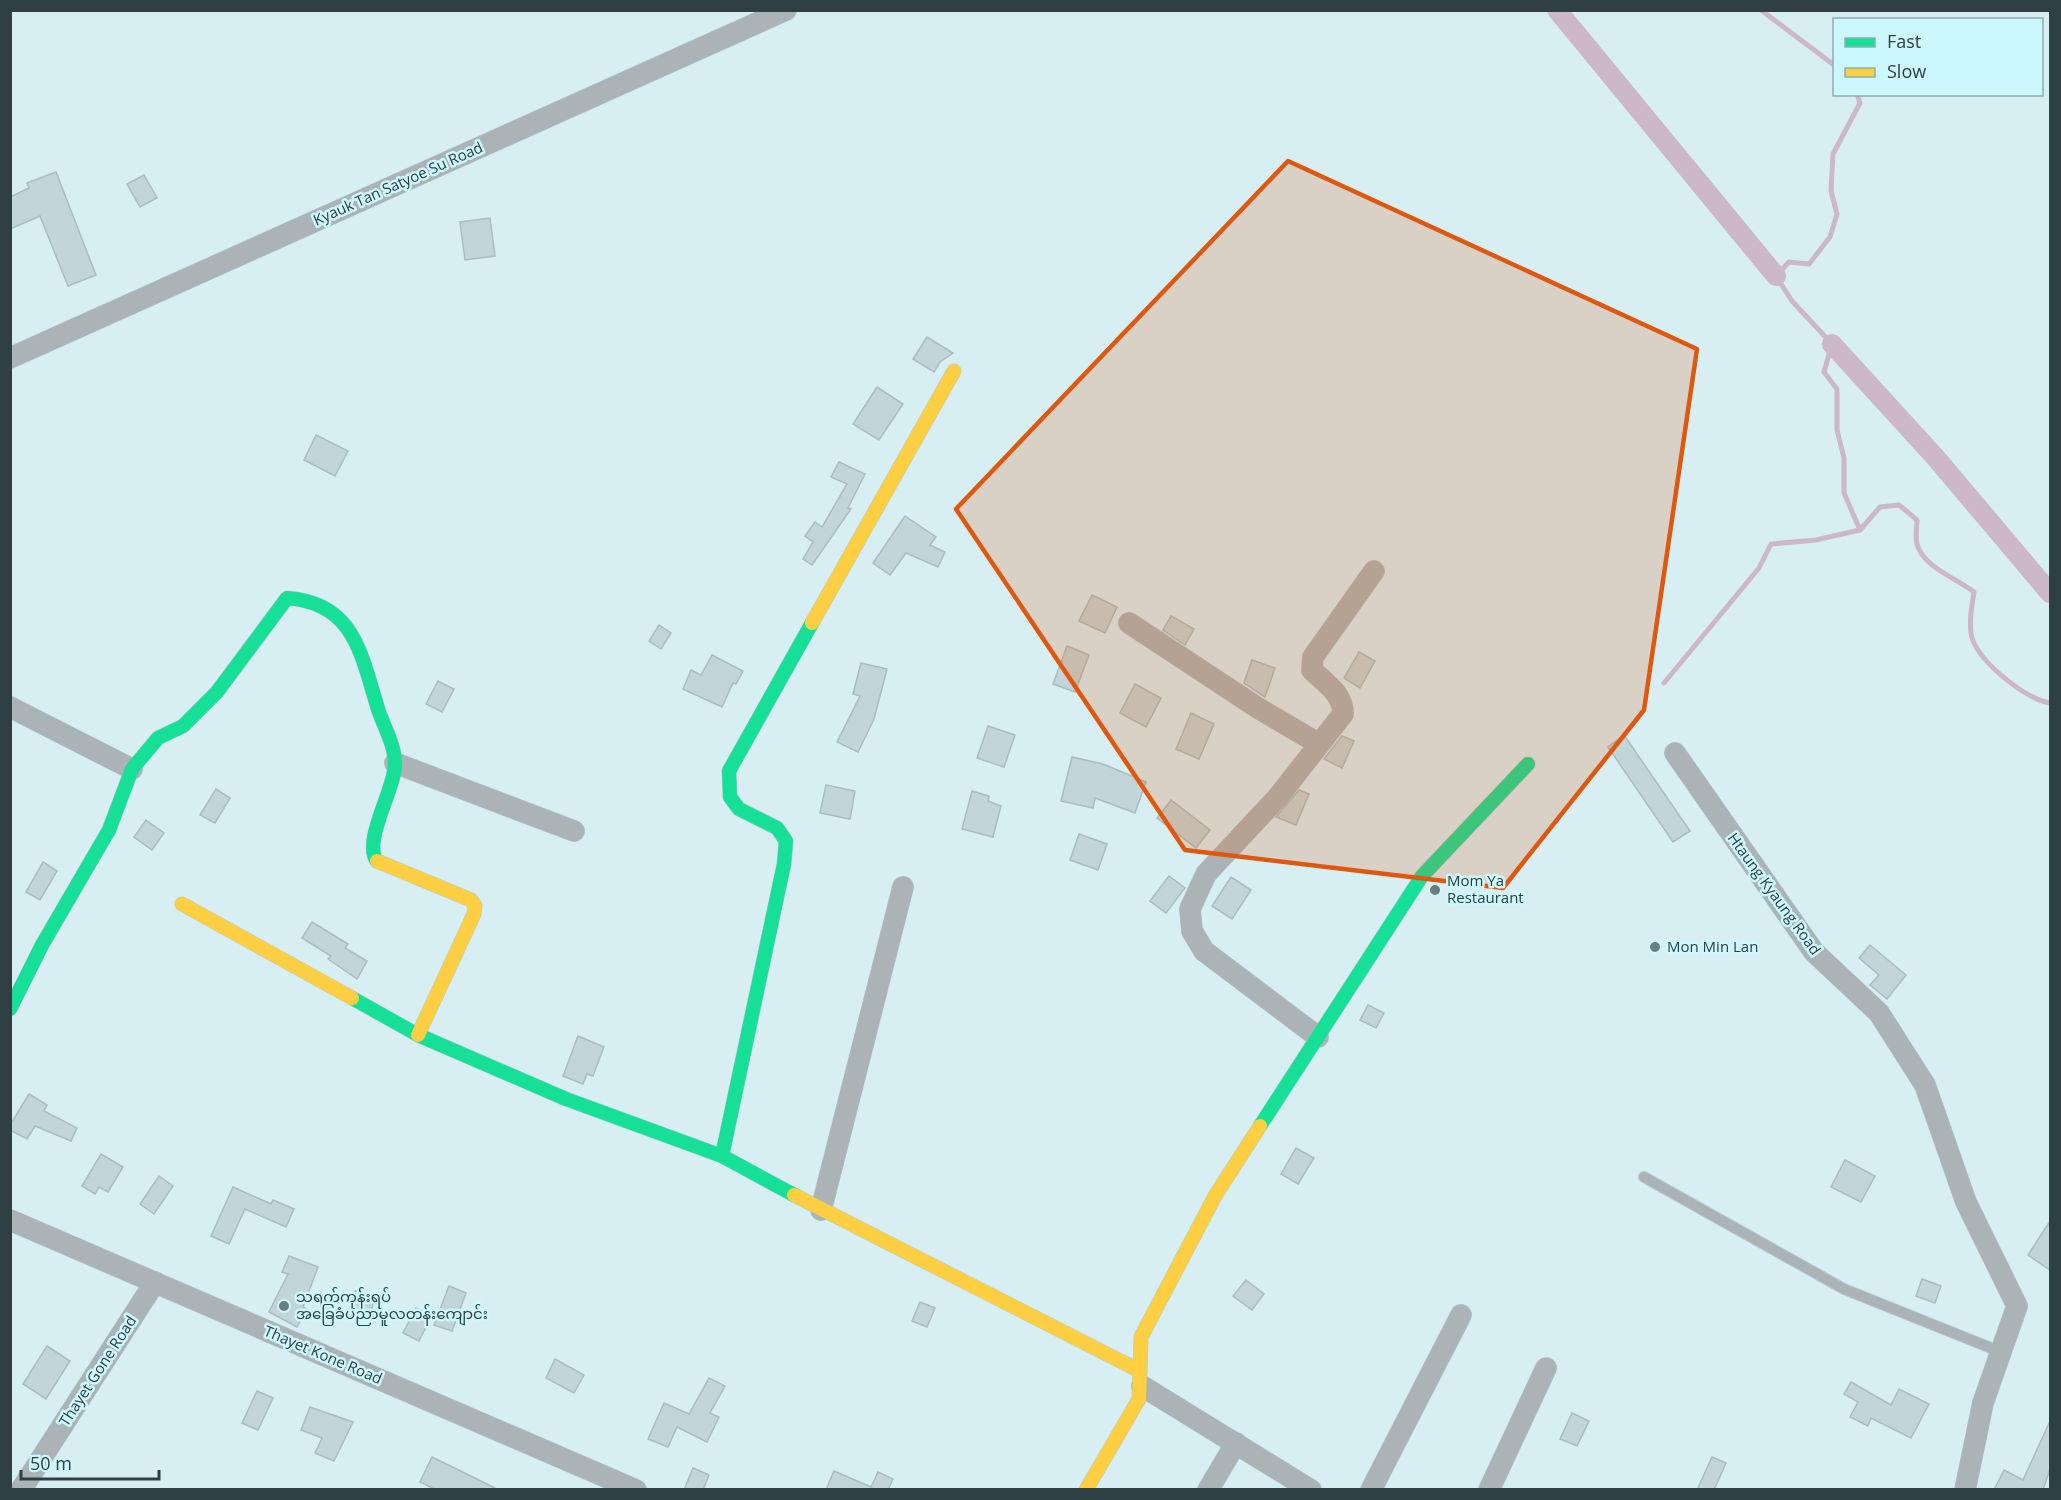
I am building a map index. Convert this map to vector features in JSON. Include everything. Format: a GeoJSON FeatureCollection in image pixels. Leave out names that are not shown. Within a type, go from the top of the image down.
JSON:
{"type":"FeatureCollection","features":[{"type":"Feature","properties":{"kind":"street","name":"Kyauk Tan Satyoe Su Road"},"geometry":{"type":"LineString","coordinates":[[10,358],[786,10]]}},
{"type":"Feature","properties":{"kind":"street"},"geometry":{"type":"LineString","coordinates":[[722,1156],[784,864],[786,840],[777,828],[739,809],[730,797],[729,771],[954,371]]}},
{"type":"Feature","properties":{"kind":"street"},"geometry":{"type":"LineString","coordinates":[[1318,1037],[1204,951],[1192,931],[1190,909],[1206,874],[1278,797],[1343,714],[1343,704],[1334,690],[1312,670],[1313,657],[1374,571]]}},
{"type":"Feature","properties":{"kind":"street"},"geometry":{"type":"LineString","coordinates":[[10,1009],[42,945],[109,830],[132,770],[158,738],[183,726],[217,692],[280,605],[287,598],[303,597],[338,615],[358,643],[395,763],[390,793],[374,840],[372,853],[375,860],[471,900],[475,906],[474,914],[418,1035]]}},
{"type":"Feature","properties":{"kind":"street"},"geometry":{"type":"LineString","coordinates":[[1129,623],[1258,708],[1319,744]]}},
{"type":"Feature","properties":{"kind":"street"},"geometry":{"type":"LineString","coordinates":[[10,707],[132,770]]}},
{"type":"Feature","properties":{"kind":"street","name":"Htaung Kyaung Road"},"geometry":{"type":"LineString","coordinates":[[1675,753],[1814,952],[1879,1013],[1925,1085],[1966,1202],[2017,1306],[1983,1403],[1965,1490]]}},
{"type":"Feature","properties":{"kind":"street"},"geometry":{"type":"LineString","coordinates":[[395,763],[574,831]]}},
{"type":"Feature","properties":{"kind":"street"},"geometry":{"type":"LineString","coordinates":[[1086,1490],[1139,1399],[1140,1336],[1215,1197],[1422,876],[1528,764]]}},
{"type":"Feature","properties":{"kind":"street"},"geometry":{"type":"LineString","coordinates":[[821,1210],[903,887]]}},
{"type":"Feature","properties":{"kind":"street"},"geometry":{"type":"LineString","coordinates":[[182,904],[418,1035],[566,1099],[722,1156],[1141,1378],[1236,1443],[1311,1490]]}},
{"type":"Feature","properties":{"kind":"street","name":"Thayet Kone Road"},"geometry":{"type":"LineString","coordinates":[[10,1220],[636,1490]]}},
{"type":"Feature","properties":{"kind":"street","name":"Thayet Gone Road"},"geometry":{"type":"LineString","coordinates":[[21,1490],[155,1282]]}},
{"type":"Feature","properties":{"kind":"street"},"geometry":{"type":"LineString","coordinates":[[1371,1490],[1461,1316]]}},
{"type":"Feature","properties":{"kind":"street"},"geometry":{"type":"LineString","coordinates":[[1489,1490],[1546,1368]]}},
{"type":"Feature","properties":{"kind":"street"},"geometry":{"type":"LineString","coordinates":[[1208,1490],[1236,1443]]}},
{"type":"Feature","properties":{"kind":"lane"},"geometry":{"type":"LineString","coordinates":[[1644,1177],[1844,1289],[2001,1352]]}},
{"type":"Feature","properties":{"kind":"highlighted area"},"geometry":{"type":"Polygon","coordinates":[[[1288,161],[1697,349],[1644,710],[1503,888],[1185,850],[956,509],[1288,161]]]}},
{"type":"Feature","properties":{"kind":"building"},"geometry":{"type":"Polygon","coordinates":[[[56,172],[96,275],[68,286],[40,216],[10,229],[10,197],[29,188],[27,183],[56,172]]]}},
{"type":"Feature","properties":{"kind":"building"},"geometry":{"type":"Polygon","coordinates":[[[144,175],[157,198],[140,207],[127,184],[144,175]]]}},
{"type":"Feature","properties":{"kind":"building"},"geometry":{"type":"Polygon","coordinates":[[[490,218],[495,256],[465,260],[460,222],[490,218]]]}},
{"type":"Feature","properties":{"kind":"building"},"geometry":{"type":"Polygon","coordinates":[[[927,337],[953,353],[940,362],[934,372],[913,359],[927,337]]]}},
{"type":"Feature","properties":{"kind":"building"},"geometry":{"type":"Polygon","coordinates":[[[877,387],[903,404],[879,440],[853,424],[877,387]]]}},
{"type":"Feature","properties":{"kind":"building"},"geometry":{"type":"Polygon","coordinates":[[[316,435],[348,451],[335,476],[304,460],[316,435]]]}},
{"type":"Feature","properties":{"kind":"building"},"geometry":{"type":"Polygon","coordinates":[[[839,462],[865,474],[848,508],[851,509],[812,565],[803,559],[813,542],[805,536],[815,522],[822,527],[847,484],[831,477],[839,462]]]}},
{"type":"Feature","properties":{"kind":"building"},"geometry":{"type":"Polygon","coordinates":[[[905,516],[936,537],[930,545],[945,552],[938,567],[906,553],[890,575],[873,563],[905,516]]]}},
{"type":"Feature","properties":{"kind":"building"},"geometry":{"type":"Polygon","coordinates":[[[1092,595],[1117,607],[1105,633],[1079,621],[1092,595]]]}},
{"type":"Feature","properties":{"kind":"building"},"geometry":{"type":"Polygon","coordinates":[[[1171,616],[1194,629],[1185,645],[1163,630],[1171,616]]]}},
{"type":"Feature","properties":{"kind":"building"},"geometry":{"type":"Polygon","coordinates":[[[659,625],[671,633],[661,649],[649,641],[659,625]]]}},
{"type":"Feature","properties":{"kind":"building"},"geometry":{"type":"Polygon","coordinates":[[[1067,646],[1089,655],[1075,692],[1053,684],[1067,646]]]}},
{"type":"Feature","properties":{"kind":"building"},"geometry":{"type":"Polygon","coordinates":[[[1359,652],[1375,661],[1360,688],[1344,678],[1359,652]]]}},
{"type":"Feature","properties":{"kind":"building"},"geometry":{"type":"Polygon","coordinates":[[[712,655],[743,671],[736,684],[733,683],[722,707],[683,689],[691,670],[701,675],[712,655]]]}},
{"type":"Feature","properties":{"kind":"building"},"geometry":{"type":"Polygon","coordinates":[[[1252,660],[1275,668],[1265,697],[1244,683],[1252,660]]]}},
{"type":"Feature","properties":{"kind":"building"},"geometry":{"type":"Polygon","coordinates":[[[861,663],[887,669],[874,719],[858,752],[837,742],[860,696],[853,694],[861,663]]]}},
{"type":"Feature","properties":{"kind":"building"},"geometry":{"type":"Polygon","coordinates":[[[438,681],[454,689],[442,712],[426,704],[438,681]]]}},
{"type":"Feature","properties":{"kind":"building"},"geometry":{"type":"Polygon","coordinates":[[[1135,684],[1161,698],[1146,727],[1120,713],[1135,684]]]}},
{"type":"Feature","properties":{"kind":"building"},"geometry":{"type":"Polygon","coordinates":[[[1191,713],[1214,724],[1199,759],[1176,749],[1191,713]]]}},
{"type":"Feature","properties":{"kind":"building"},"geometry":{"type":"Polygon","coordinates":[[[988,726],[1015,735],[1004,767],[977,758],[988,726]]]}},
{"type":"Feature","properties":{"kind":"building"},"geometry":{"type":"Polygon","coordinates":[[[1624,735],[1690,831],[1673,842],[1608,747],[1624,735]]]}},
{"type":"Feature","properties":{"kind":"building"},"geometry":{"type":"Polygon","coordinates":[[[1342,736],[1354,741],[1342,768],[1324,759],[1342,736]]]}},
{"type":"Feature","properties":{"kind":"building"},"geometry":{"type":"Polygon","coordinates":[[[1072,757],[1103,764],[1146,782],[1135,813],[1095,798],[1093,808],[1061,801],[1072,757]]]}},
{"type":"Feature","properties":{"kind":"building"},"geometry":{"type":"Polygon","coordinates":[[[826,785],[855,791],[850,819],[820,813],[826,785]]]}},
{"type":"Feature","properties":{"kind":"building"},"geometry":{"type":"Polygon","coordinates":[[[216,789],[230,798],[215,823],[200,815],[216,789]]]}},
{"type":"Feature","properties":{"kind":"building"},"geometry":{"type":"Polygon","coordinates":[[[1299,790],[1309,794],[1296,825],[1276,817],[1299,790]]]}},
{"type":"Feature","properties":{"kind":"building"},"geometry":{"type":"Polygon","coordinates":[[[972,791],[989,796],[988,801],[1001,806],[993,837],[962,829],[972,791]]]}},
{"type":"Feature","properties":{"kind":"building"},"geometry":{"type":"Polygon","coordinates":[[[1171,800],[1210,830],[1196,848],[1157,818],[1171,800]]]}},
{"type":"Feature","properties":{"kind":"building"},"geometry":{"type":"Polygon","coordinates":[[[146,820],[164,833],[152,850],[134,837],[146,820]]]}},
{"type":"Feature","properties":{"kind":"building"},"geometry":{"type":"Polygon","coordinates":[[[1079,834],[1107,844],[1098,870],[1070,860],[1079,834]]]}},
{"type":"Feature","properties":{"kind":"building"},"geometry":{"type":"Polygon","coordinates":[[[43,862],[57,871],[40,900],[26,892],[43,862]]]}},
{"type":"Feature","properties":{"kind":"building"},"geometry":{"type":"Polygon","coordinates":[[[1169,876],[1185,888],[1166,913],[1150,901],[1169,876]]]}},
{"type":"Feature","properties":{"kind":"building"},"geometry":{"type":"Polygon","coordinates":[[[1231,877],[1251,890],[1232,919],[1212,906],[1231,877]]]}},
{"type":"Feature","properties":{"kind":"building"},"geometry":{"type":"Polygon","coordinates":[[[312,922],[348,944],[345,948],[367,961],[357,979],[328,959],[331,956],[302,938],[312,922]]]}},
{"type":"Feature","properties":{"kind":"building"},"geometry":{"type":"Polygon","coordinates":[[[1870,945],[1906,975],[1887,999],[1870,985],[1879,975],[1859,958],[1870,945]]]}},
{"type":"Feature","properties":{"kind":"building"},"geometry":{"type":"Polygon","coordinates":[[[1368,1005],[1384,1013],[1376,1028],[1360,1020],[1368,1005]]]}},
{"type":"Feature","properties":{"kind":"building"},"geometry":{"type":"Polygon","coordinates":[[[578,1036],[604,1047],[593,1076],[587,1074],[583,1084],[563,1076],[578,1036]]]}},
{"type":"Feature","properties":{"kind":"building"},"geometry":{"type":"Polygon","coordinates":[[[29,1094],[47,1105],[44,1111],[77,1128],[71,1141],[35,1126],[27,1139],[10,1130],[10,1125],[29,1094]]]}},
{"type":"Feature","properties":{"kind":"building"},"geometry":{"type":"Polygon","coordinates":[[[1296,1148],[1314,1158],[1298,1184],[1281,1174],[1296,1148]]]}},
{"type":"Feature","properties":{"kind":"building"},"geometry":{"type":"Polygon","coordinates":[[[101,1154],[123,1167],[108,1192],[99,1187],[95,1194],[82,1186],[101,1154]]]}},
{"type":"Feature","properties":{"kind":"building"},"geometry":{"type":"Polygon","coordinates":[[[1845,1160],[1875,1176],[1861,1202],[1831,1187],[1845,1160]]]}},
{"type":"Feature","properties":{"kind":"building"},"geometry":{"type":"Polygon","coordinates":[[[159,1176],[173,1186],[154,1214],[140,1204],[159,1176]]]}},
{"type":"Feature","properties":{"kind":"building"},"geometry":{"type":"Polygon","coordinates":[[[233,1187],[271,1204],[273,1200],[294,1209],[286,1227],[245,1209],[229,1244],[211,1236],[233,1187]]]}},
{"type":"Feature","properties":{"kind":"building"},"geometry":{"type":"Polygon","coordinates":[[[2050,1221],[2050,1270],[2028,1255],[2050,1221]]]}},
{"type":"Feature","properties":{"kind":"building"},"geometry":{"type":"Polygon","coordinates":[[[289,1256],[318,1267],[303,1307],[307,1309],[297,1327],[269,1312],[288,1274],[282,1272],[289,1256]]]}},
{"type":"Feature","properties":{"kind":"building"},"geometry":{"type":"Polygon","coordinates":[[[1922,1279],[1941,1286],[1935,1303],[1916,1296],[1922,1279]]]}},
{"type":"Feature","properties":{"kind":"building"},"geometry":{"type":"Polygon","coordinates":[[[1246,1280],[1264,1294],[1252,1310],[1233,1296],[1246,1280]]]}},
{"type":"Feature","properties":{"kind":"building"},"geometry":{"type":"Polygon","coordinates":[[[449,1286],[466,1293],[452,1331],[434,1325],[449,1286]]]}},
{"type":"Feature","properties":{"kind":"building"},"geometry":{"type":"Polygon","coordinates":[[[355,1291],[375,1294],[371,1314],[352,1311],[355,1291]]]}},
{"type":"Feature","properties":{"kind":"building"},"geometry":{"type":"Polygon","coordinates":[[[920,1302],[935,1308],[927,1327],[912,1321],[920,1302]]]}},
{"type":"Feature","properties":{"kind":"building"},"geometry":{"type":"Polygon","coordinates":[[[416,1308],[432,1315],[419,1341],[403,1333],[416,1308]]]}},
{"type":"Feature","properties":{"kind":"building"},"geometry":{"type":"Polygon","coordinates":[[[47,1346],[70,1361],[46,1399],[23,1384],[47,1346]]]}},
{"type":"Feature","properties":{"kind":"building"},"geometry":{"type":"Polygon","coordinates":[[[555,1359],[584,1375],[574,1393],[546,1378],[555,1359]]]}},
{"type":"Feature","properties":{"kind":"building"},"geometry":{"type":"Polygon","coordinates":[[[709,1378],[725,1386],[710,1413],[719,1417],[707,1442],[677,1427],[668,1447],[648,1439],[664,1403],[689,1414],[709,1378]]]}},
{"type":"Feature","properties":{"kind":"building"},"geometry":{"type":"Polygon","coordinates":[[[1851,1382],[1891,1405],[1899,1389],[1929,1404],[1911,1438],[1871,1418],[1868,1426],[1850,1417],[1858,1402],[1844,1394],[1851,1382]]]}},
{"type":"Feature","properties":{"kind":"building"},"geometry":{"type":"Polygon","coordinates":[[[257,1391],[273,1398],[258,1430],[242,1423],[257,1391]]]}},
{"type":"Feature","properties":{"kind":"building"},"geometry":{"type":"Polygon","coordinates":[[[310,1407],[353,1422],[334,1461],[315,1453],[322,1438],[301,1430],[310,1407]]]}},
{"type":"Feature","properties":{"kind":"building"},"geometry":{"type":"Polygon","coordinates":[[[1572,1413],[1589,1421],[1577,1446],[1560,1439],[1572,1413]]]}},
{"type":"Feature","properties":{"kind":"building"},"geometry":{"type":"Polygon","coordinates":[[[2050,1421],[2050,1469],[2043,1490],[1994,1490],[2004,1470],[2023,1480],[2050,1421]]]}},
{"type":"Feature","properties":{"kind":"building"},"geometry":{"type":"Polygon","coordinates":[[[432,1457],[499,1490],[436,1490],[420,1482],[432,1457]]]}},
{"type":"Feature","properties":{"kind":"building"},"geometry":{"type":"Polygon","coordinates":[[[1712,1457],[1726,1463],[1714,1490],[1697,1490],[1712,1457]]]}},
{"type":"Feature","properties":{"kind":"building"},"geometry":{"type":"Polygon","coordinates":[[[693,1468],[709,1475],[703,1490],[684,1490],[693,1468]]]}},
{"type":"Feature","properties":{"kind":"building"},"geometry":{"type":"Polygon","coordinates":[[[834,1471],[871,1487],[878,1472],[893,1479],[888,1490],[826,1490],[834,1471]]]}},
{"type":"Feature","properties":{"kind":"waterway"},"geometry":{"type":"LineString","coordinates":[[1557,10],[1776,276]]}},
{"type":"Feature","properties":{"kind":"waterway"},"geometry":{"type":"LineString","coordinates":[[1761,10],[1833,64]]}},
{"type":"Feature","properties":{"kind":"waterway"},"geometry":{"type":"LineString","coordinates":[[1858,96],[1860,103],[1833,154],[1831,191],[1837,214],[1830,237],[1809,264],[1789,262],[1776,276],[1792,301],[1832,344],[1824,372],[1837,389],[1837,430],[1844,458],[1844,493],[1860,530]]}},
{"type":"Feature","properties":{"kind":"waterway"},"geometry":{"type":"LineString","coordinates":[[1832,344],[1936,458],[2050,593]]}},
{"type":"Feature","properties":{"kind":"waterway"},"geometry":{"type":"LineString","coordinates":[[1664,683],[1759,568],[1771,544],[1816,540],[1860,530],[1880,507],[1899,505],[1917,520],[1917,544],[1926,559],[1933,566],[1974,592],[1971,631],[1979,652],[1987,662],[2018,688],[2050,703]]}},
{"type":"Feature","properties":{"kind":"traffic: fast"},"geometry":{"type":"LineString","coordinates":[[10,1009],[42,945],[109,830],[132,769],[158,738],[183,726],[217,692],[287,598],[310,602],[328,610],[342,622],[360,653],[392,744],[395,757],[394,775],[373,841],[373,852],[377,861]]}},
{"type":"Feature","properties":{"kind":"traffic: fast"},"geometry":{"type":"LineString","coordinates":[[722,1156],[784,864],[786,841],[777,828],[739,809],[730,797],[729,771],[812,623]]}},
{"type":"Feature","properties":{"kind":"traffic: fast"},"geometry":{"type":"LineString","coordinates":[[1260,1126],[1422,876],[1528,764]]}},
{"type":"Feature","properties":{"kind":"traffic: fast"},"geometry":{"type":"LineString","coordinates":[[352,998],[418,1035],[566,1099],[722,1156],[794,1195]]}},
{"type":"Feature","properties":{"kind":"traffic: slow"},"geometry":{"type":"LineString","coordinates":[[812,623],[954,371]]}},
{"type":"Feature","properties":{"kind":"traffic: slow"},"geometry":{"type":"LineString","coordinates":[[377,861],[471,900],[475,906],[474,914],[418,1035]]}},
{"type":"Feature","properties":{"kind":"traffic: slow"},"geometry":{"type":"LineString","coordinates":[[182,904],[352,998]]}},
{"type":"Feature","properties":{"kind":"traffic: slow"},"geometry":{"type":"LineString","coordinates":[[1086,1490],[1139,1399],[1141,1337],[1215,1196],[1260,1126]]}},
{"type":"Feature","properties":{"kind":"traffic: slow"},"geometry":{"type":"LineString","coordinates":[[794,1195],[1140,1371]]}},
{"type":"Feature","properties":{"kind":"place","name":"Mom Ya Restaurant"},"geometry":{"type":"Point","coordinates":[1435,890]}},
{"type":"Feature","properties":{"kind":"place","name":"Mon Min Lan"},"geometry":{"type":"Point","coordinates":[1655,947]}},
{"type":"Feature","properties":{"kind":"place","name":"သရက်ကုန်းရပ် အခြေခံပညာမူလတန်းကျောင်း"},"geometry":{"type":"Point","coordinates":[284,1306]}}]}
